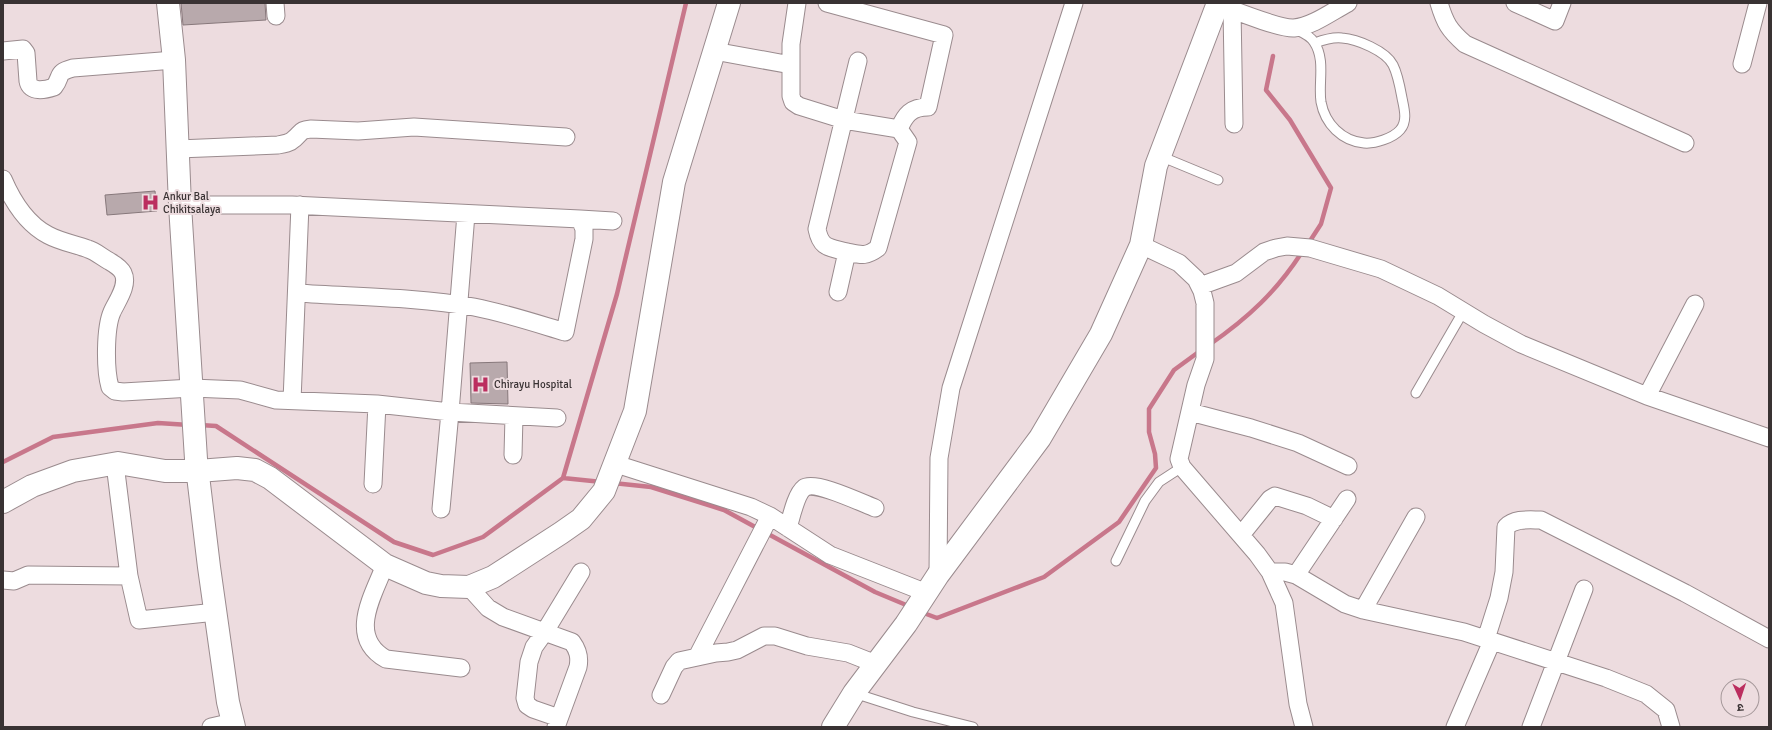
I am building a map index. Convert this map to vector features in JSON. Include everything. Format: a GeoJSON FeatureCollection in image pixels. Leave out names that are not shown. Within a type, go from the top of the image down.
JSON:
{"type":"FeatureCollection","features":[{"type":"Feature","properties":{"kind":"main road"},"geometry":{"type":"LineString","coordinates":[[168,3],[174,60],[180,205],[197,465],[216,612],[233,725]]}},
{"type":"Feature","properties":{"kind":"main road"},"geometry":{"type":"LineString","coordinates":[[3,502],[32,486],[73,471],[115,464],[165,471],[197,465],[255,470],[270,478],[385,565],[426,583],[441,586],[469,587],[493,577],[561,533],[581,519],[611,477],[635,411],[674,182],[729,3]]}},
{"type":"Feature","properties":{"kind":"main road"},"geometry":{"type":"LineString","coordinates":[[833,727],[854,693],[906,624],[929,590],[1040,438],[1101,334],[1141,245],[1156,166],[1220,5]]}},
{"type":"Feature","properties":{"kind":"street"},"geometry":{"type":"LineString","coordinates":[[797,3],[791,65],[791,96],[793,102],[799,106],[844,120],[899,129],[908,142],[878,248],[871,254],[866,255],[860,255],[824,246],[819,239],[817,229],[844,120],[858,61]]}},
{"type":"Feature","properties":{"kind":"street"},"geometry":{"type":"LineString","coordinates":[[828,3],[944,35],[928,107],[919,107],[907,112],[899,129]]}},
{"type":"Feature","properties":{"kind":"street"},"geometry":{"type":"LineString","coordinates":[[611,477],[751,507],[770,516],[830,555],[929,590],[939,458],[951,388],[1074,3]]}},
{"type":"Feature","properties":{"kind":"street"},"geometry":{"type":"LineString","coordinates":[[1234,124],[1220,5],[1280,26],[1293,28],[1309,24],[1348,3]]}},
{"type":"Feature","properties":{"kind":"street"},"geometry":{"type":"LineString","coordinates":[[1439,3],[1451,32],[1465,44],[1685,143]]}},
{"type":"Feature","properties":{"kind":"street"},"geometry":{"type":"LineString","coordinates":[[1515,3],[1555,21],[1562,3]]}},
{"type":"Feature","properties":{"kind":"street"},"geometry":{"type":"LineString","coordinates":[[1742,64],[1758,3]]}},
{"type":"Feature","properties":{"kind":"street"},"geometry":{"type":"LineString","coordinates":[[3,51],[23,50],[26,53],[28,81],[29,86],[33,89],[48,89],[54,87],[59,74],[73,68],[174,60]]}},
{"type":"Feature","properties":{"kind":"street"},"geometry":{"type":"LineString","coordinates":[[714,51],[791,65]]}},
{"type":"Feature","properties":{"kind":"street"},"geometry":{"type":"LineString","coordinates":[[178,149],[278,145],[289,143],[298,133],[311,129],[358,131],[414,127],[566,137]]}},
{"type":"Feature","properties":{"kind":"street"},"geometry":{"type":"LineString","coordinates":[[3,179],[12,199],[26,216],[46,234],[61,242],[90,249],[119,267],[124,274],[125,284],[111,314],[107,332],[107,379],[110,387],[115,391],[192,395],[240,390],[267,398],[292,401],[377,404],[450,412],[557,418]]}},
{"type":"Feature","properties":{"kind":"street"},"geometry":{"type":"LineString","coordinates":[[180,205],[300,206],[613,221]]}},
{"type":"Feature","properties":{"kind":"street"},"geometry":{"type":"LineString","coordinates":[[292,401],[300,206]]}},
{"type":"Feature","properties":{"kind":"street"},"geometry":{"type":"LineString","coordinates":[[440,509],[450,412],[466,214]]}},
{"type":"Feature","properties":{"kind":"street"},"geometry":{"type":"LineString","coordinates":[[297,293],[408,300],[459,305],[506,314],[565,332],[584,239],[584,229],[580,219]]}},
{"type":"Feature","properties":{"kind":"street"},"geometry":{"type":"LineString","coordinates":[[1141,245],[1179,263],[1196,279],[1200,286],[1205,303],[1204,365],[1198,379],[1179,459],[1182,467],[1241,535],[1270,572],[1284,603],[1298,704],[1304,727]]}},
{"type":"Feature","properties":{"kind":"street"},"geometry":{"type":"LineString","coordinates":[[1200,286],[1236,273],[1264,252],[1287,246],[1305,247],[1381,269],[1438,296],[1463,312],[1521,344],[1647,396],[1769,438]]}},
{"type":"Feature","properties":{"kind":"street"},"geometry":{"type":"LineString","coordinates":[[838,292],[847,252]]}},
{"type":"Feature","properties":{"kind":"street"},"geometry":{"type":"LineString","coordinates":[[1647,396],[1695,304]]}},
{"type":"Feature","properties":{"kind":"street"},"geometry":{"type":"LineString","coordinates":[[374,484],[377,404]]}},
{"type":"Feature","properties":{"kind":"street"},"geometry":{"type":"LineString","coordinates":[[1190,412],[1251,428],[1298,443],[1348,466]]}},
{"type":"Feature","properties":{"kind":"street"},"geometry":{"type":"LineString","coordinates":[[513,455],[514,416]]}},
{"type":"Feature","properties":{"kind":"street"},"geometry":{"type":"LineString","coordinates":[[115,464],[129,576],[139,620],[216,612]]}},
{"type":"Feature","properties":{"kind":"street"},"geometry":{"type":"LineString","coordinates":[[788,528],[799,494],[804,487],[810,485],[875,508]]}},
{"type":"Feature","properties":{"kind":"street"},"geometry":{"type":"LineString","coordinates":[[1241,535],[1270,499],[1275,496],[1307,506],[1334,519]]}},
{"type":"Feature","properties":{"kind":"street"},"geometry":{"type":"LineString","coordinates":[[1296,575],[1347,499]]}},
{"type":"Feature","properties":{"kind":"street"},"geometry":{"type":"LineString","coordinates":[[697,657],[770,516]]}},
{"type":"Feature","properties":{"kind":"street"},"geometry":{"type":"LineString","coordinates":[[1363,610],[1416,517]]}},
{"type":"Feature","properties":{"kind":"street"},"geometry":{"type":"LineString","coordinates":[[1455,727],[1489,640],[1504,572],[1506,527],[1511,522],[1541,520],[1685,593],[1769,639]]}},
{"type":"Feature","properties":{"kind":"street"},"geometry":{"type":"LineString","coordinates":[[385,565],[364,624],[366,638],[370,647],[376,654],[386,659],[461,668]]}},
{"type":"Feature","properties":{"kind":"street"},"geometry":{"type":"LineString","coordinates":[[469,587],[488,608],[503,617],[544,633],[572,642],[577,649],[580,658],[578,667],[558,722],[527,705],[525,698],[529,662],[534,647],[544,633],[581,572]]}},
{"type":"Feature","properties":{"kind":"street"},"geometry":{"type":"LineString","coordinates":[[1270,572],[1285,572],[1296,575],[1345,604],[1363,610],[1464,632],[1606,678],[1646,694],[1666,710],[1671,727]]}},
{"type":"Feature","properties":{"kind":"street"},"geometry":{"type":"LineString","coordinates":[[3,580],[14,581],[28,575],[129,576]]}},
{"type":"Feature","properties":{"kind":"street"},"geometry":{"type":"LineString","coordinates":[[1531,727],[1584,589]]}},
{"type":"Feature","properties":{"kind":"street"},"geometry":{"type":"LineString","coordinates":[[661,695],[676,664],[679,661],[737,650],[764,636],[775,636],[807,646],[848,653],[876,664]]}},
{"type":"Feature","properties":{"kind":"street"},"geometry":{"type":"LineString","coordinates":[[211,727],[233,725]]}},
{"type":"Feature","properties":{"kind":"lane"},"geometry":{"type":"LineString","coordinates":[[1293,28],[1308,36],[1315,43],[1321,64],[1321,102],[1329,122],[1337,132],[1345,138],[1356,142],[1368,143],[1387,138],[1400,130],[1405,120],[1397,75],[1393,64],[1384,53],[1352,39],[1340,38],[1315,43]]}},
{"type":"Feature","properties":{"kind":"lane"},"geometry":{"type":"LineString","coordinates":[[1160,156],[1218,180]]}},
{"type":"Feature","properties":{"kind":"lane"},"geometry":{"type":"LineString","coordinates":[[1416,392],[1463,312]]}},
{"type":"Feature","properties":{"kind":"lane"},"geometry":{"type":"LineString","coordinates":[[1116,561],[1145,501],[1159,482],[1182,467]]}},
{"type":"Feature","properties":{"kind":"lane"},"geometry":{"type":"LineString","coordinates":[[854,693],[913,712],[973,727]]}},
{"type":"Feature","properties":{"kind":"building"},"geometry":{"type":"Polygon","coordinates":[[[181,3],[265,3],[266,20],[183,25],[181,3]]]}},
{"type":"Feature","properties":{"kind":"building"},"geometry":{"type":"Polygon","coordinates":[[[155,191],[157,211],[107,215],[105,195],[155,191]]]}},
{"type":"Feature","properties":{"kind":"building"},"geometry":{"type":"Polygon","coordinates":[[[507,362],[508,404],[471,403],[470,363],[507,362]]]}},
{"type":"Feature","properties":{"kind":"waterway"},"geometry":{"type":"LineString","coordinates":[[200,425],[216,426],[394,542],[433,555],[483,537],[563,478],[617,294],[686,3]]}},
{"type":"Feature","properties":{"kind":"waterway"},"geometry":{"type":"LineString","coordinates":[[1273,56],[1266,90],[1290,120],[1331,188],[1321,224],[1308,244]]}},
{"type":"Feature","properties":{"kind":"waterway"},"geometry":{"type":"LineString","coordinates":[[1209,345],[1236,325],[1261,303],[1282,279],[1302,252]]}},
{"type":"Feature","properties":{"kind":"waterway"},"geometry":{"type":"LineString","coordinates":[[921,612],[937,618],[1044,577],[1119,522],[1156,468],[1155,454],[1149,432],[1149,409],[1174,370],[1200,351]]}},
{"type":"Feature","properties":{"kind":"waterway"},"geometry":{"type":"LineString","coordinates":[[3,462],[53,437],[158,423],[189,425]]}},
{"type":"Feature","properties":{"kind":"waterway"},"geometry":{"type":"LineString","coordinates":[[563,478],[602,482]]}},
{"type":"Feature","properties":{"kind":"waterway"},"geometry":{"type":"LineString","coordinates":[[613,483],[651,487],[724,510],[757,528]]}},
{"type":"Feature","properties":{"kind":"waterway"},"geometry":{"type":"LineString","coordinates":[[770,535],[875,592],[911,607]]}},
{"type":"Feature","properties":{"kind":"place","name":"Ankur Bal Chikitsalaya"},"geometry":{"type":"Point","coordinates":[150,202]}},
{"type":"Feature","properties":{"kind":"place","name":"Chirayu Hospital"},"geometry":{"type":"Point","coordinates":[481,384]}}]}
